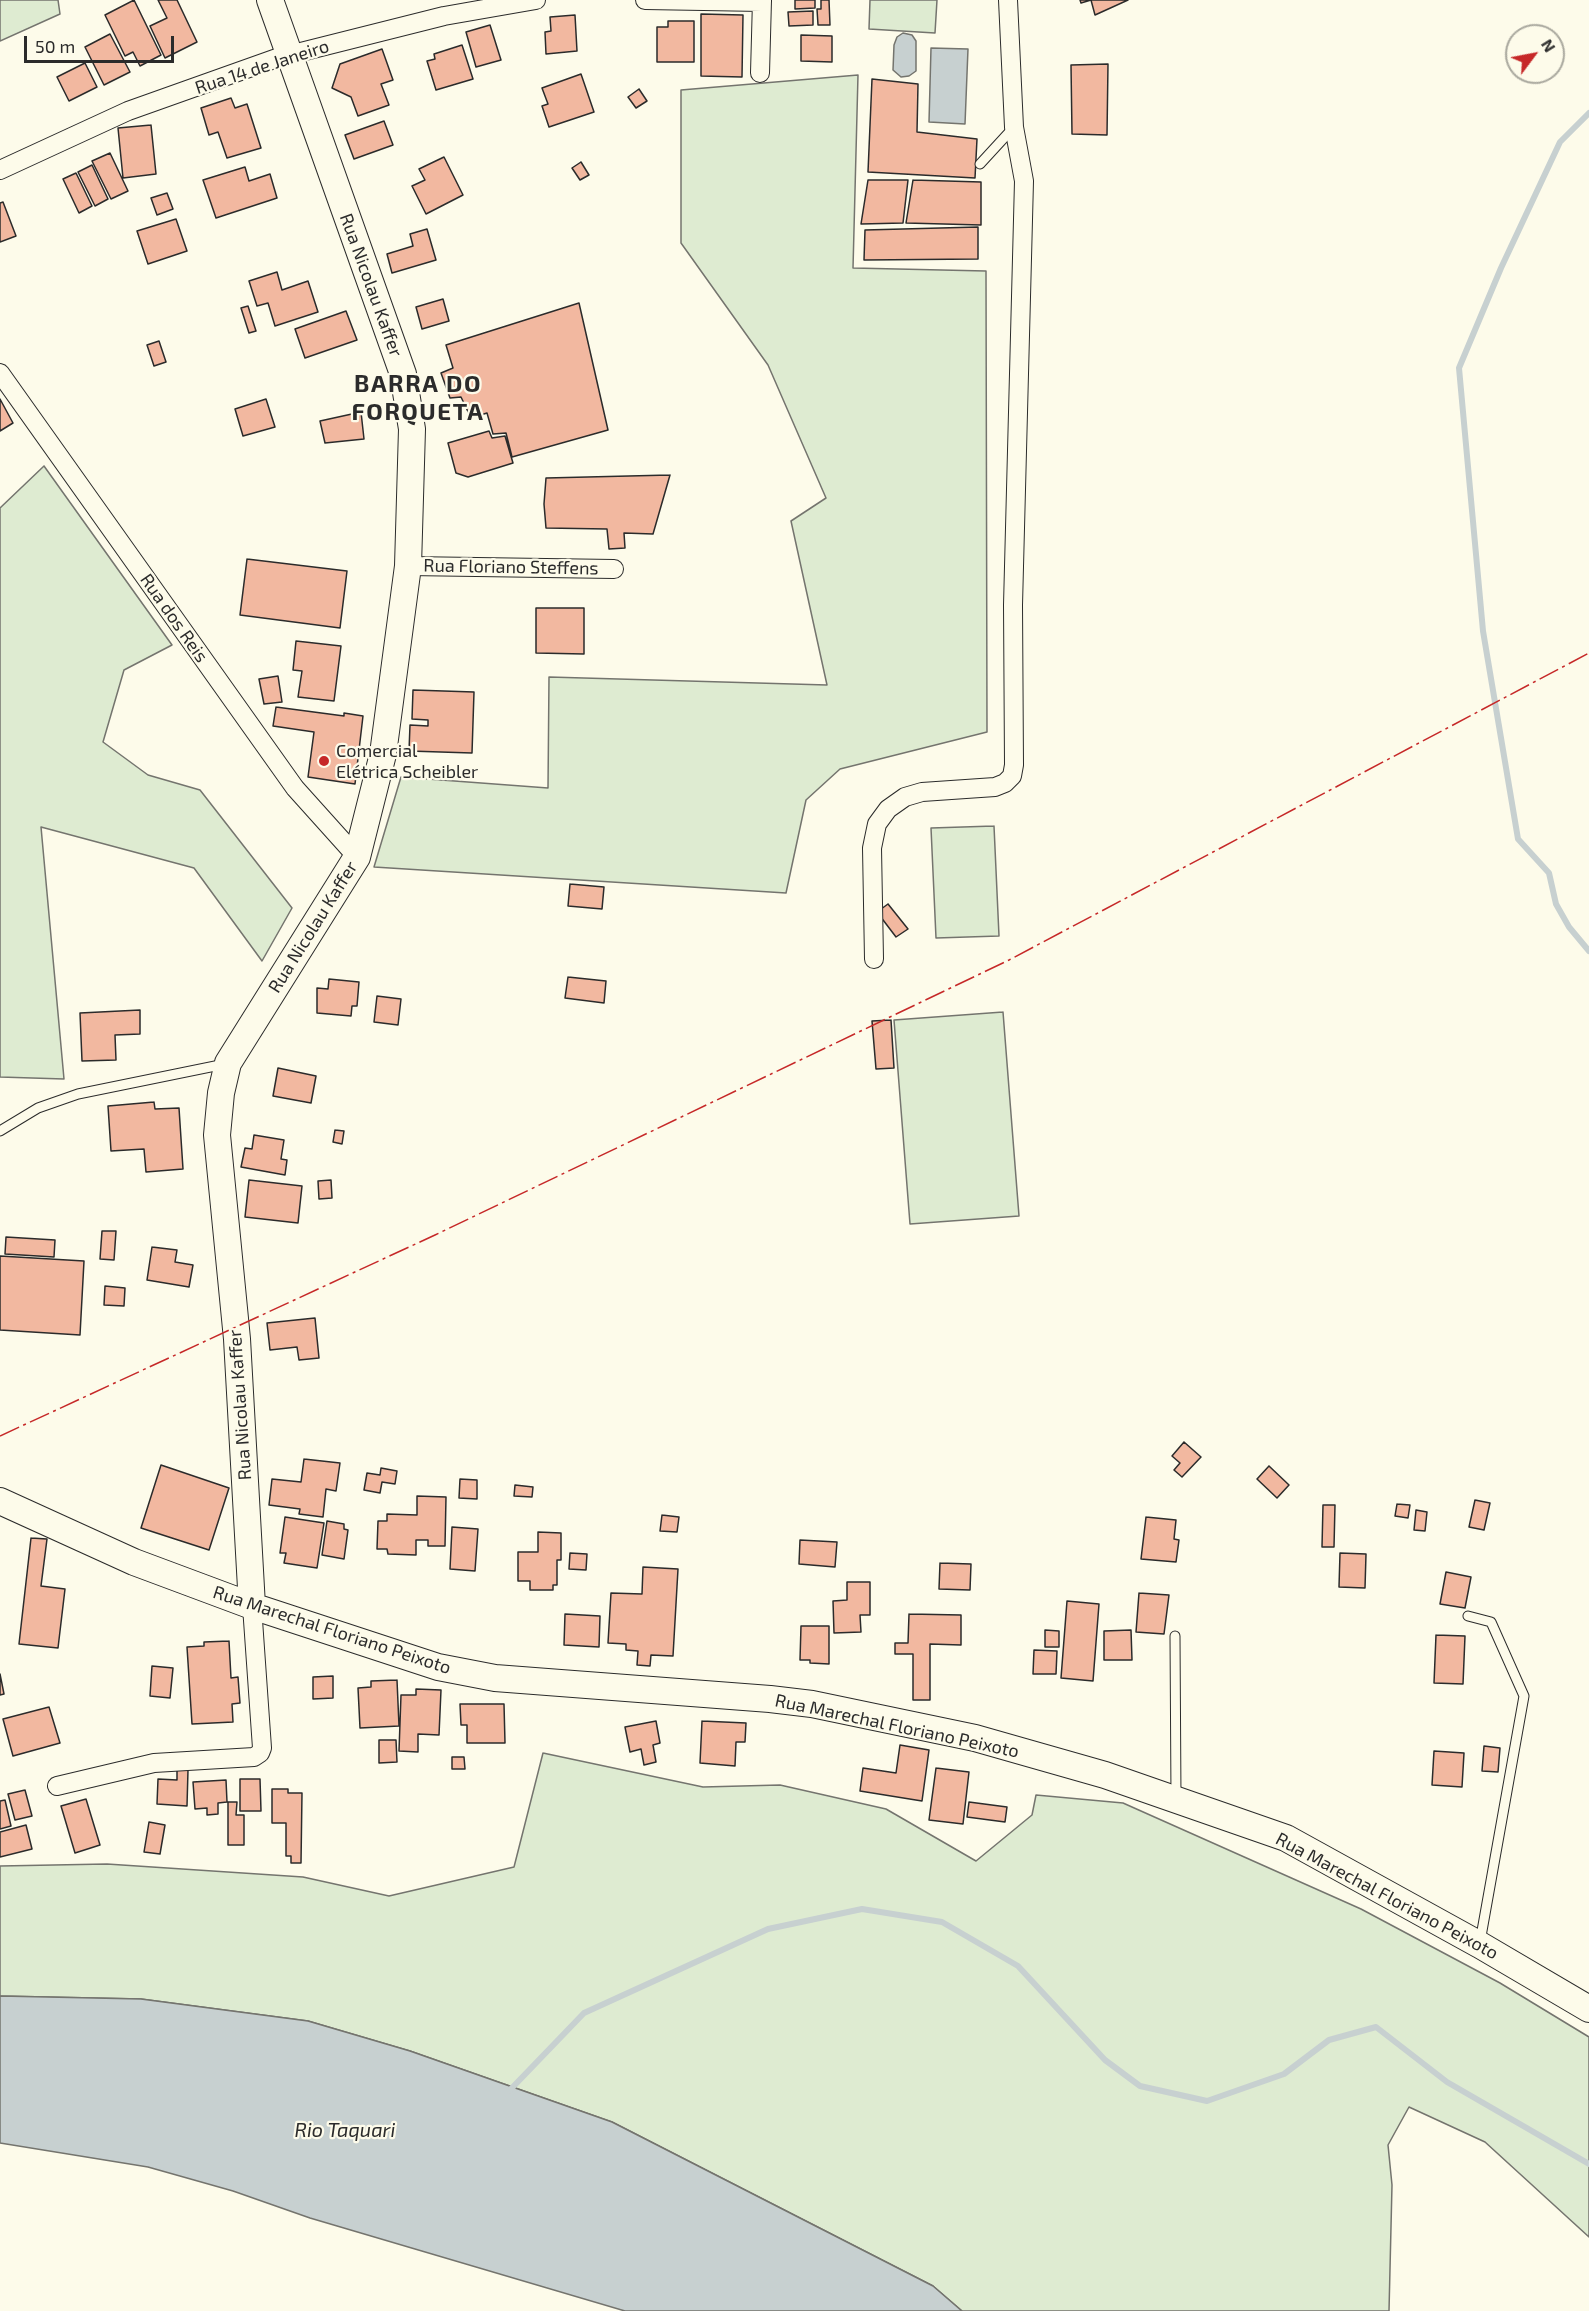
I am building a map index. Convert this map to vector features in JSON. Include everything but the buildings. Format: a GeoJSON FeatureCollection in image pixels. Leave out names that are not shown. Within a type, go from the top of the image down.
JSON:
{"type":"FeatureCollection","features":[{"type":"Feature","properties":{"kind":"main road","name":"Rua Nicolau Kaffer"},"geometry":{"type":"LineString","coordinates":[[252,1606],[237,1339],[217,1135],[221,1093],[228,1063],[357,857],[383,754],[408,566],[412,429],[403,374],[270,0]]}},
{"type":"Feature","properties":{"kind":"main road","name":"Rua Marechal Floriano Peixoto"},"geometry":{"type":"LineString","coordinates":[[0,1501],[134,1562],[252,1606],[438,1667],[495,1678],[812,1704],[975,1738],[1105,1775],[1286,1838],[1480,1945],[1589,2009]]}},
{"type":"Feature","properties":{"kind":"street","name":"Rua 14 de Janeiro"},"geometry":{"type":"LineString","coordinates":[[0,170],[128,111],[288,55],[444,16],[536,0]]}},
{"type":"Feature","properties":{"kind":"street"},"geometry":{"type":"LineString","coordinates":[[645,0],[762,1],[760,74]]}},
{"type":"Feature","properties":{"kind":"street"},"geometry":{"type":"LineString","coordinates":[[874,959],[872,848],[877,824],[888,809],[905,796],[922,792],[995,787],[1005,783],[1012,776],[1014,765],[1013,604],[1024,181],[1014,127],[1008,0]]}},
{"type":"Feature","properties":{"kind":"street","name":"Rua dos Reis"},"geometry":{"type":"LineString","coordinates":[[0,373],[295,788],[357,857]]}},
{"type":"Feature","properties":{"kind":"street","name":"Rua Floriano Steffens"},"geometry":{"type":"LineString","coordinates":[[408,566],[614,569]]}},
{"type":"Feature","properties":{"kind":"street","name":"Rua Nicolau Kaffer"},"geometry":{"type":"LineString","coordinates":[[57,1786],[154,1763],[254,1757],[262,1748],[252,1606]]}},
{"type":"Feature","properties":{"kind":"lane"},"geometry":{"type":"LineString","coordinates":[[980,164],[1014,127]]}},
{"type":"Feature","properties":{"kind":"lane"},"geometry":{"type":"LineString","coordinates":[[0,1131],[38,1108],[78,1094],[228,1063]]}},
{"type":"Feature","properties":{"kind":"lane"},"geometry":{"type":"LineString","coordinates":[[1468,1616],[1491,1622],[1524,1696],[1480,1945]]}},
{"type":"Feature","properties":{"kind":"lane"},"geometry":{"type":"LineString","coordinates":[[1175,1636],[1176,1798]]}},
{"type":"Feature","properties":{"kind":"green space"},"geometry":{"type":"Polygon","coordinates":[[[0,0],[58,0],[60,14],[0,41],[0,0]]]}},
{"type":"Feature","properties":{"kind":"green space"},"geometry":{"type":"Polygon","coordinates":[[[870,0],[937,0],[935,33],[869,29],[870,0]]]}},
{"type":"Feature","properties":{"kind":"green space"},"geometry":{"type":"Polygon","coordinates":[[[858,75],[853,268],[986,271],[987,732],[840,769],[806,800],[786,893],[374,867],[401,777],[548,788],[549,677],[827,685],[791,521],[826,498],[768,365],[681,243],[681,90],[858,75]]]}},
{"type":"Feature","properties":{"kind":"green space"},"geometry":{"type":"Polygon","coordinates":[[[44,466],[172,645],[124,670],[103,742],[148,775],[200,790],[292,908],[262,961],[194,868],[41,827],[64,1079],[0,1077],[0,508],[44,466]]]}},
{"type":"Feature","properties":{"kind":"green space"},"geometry":{"type":"Polygon","coordinates":[[[994,826],[999,936],[936,938],[931,828],[994,826]]]}},
{"type":"Feature","properties":{"kind":"green space"},"geometry":{"type":"Polygon","coordinates":[[[1003,1012],[1019,1216],[910,1224],[894,1020],[1003,1012]]]}},
{"type":"Feature","properties":{"kind":"green space"},"geometry":{"type":"Polygon","coordinates":[[[543,1753],[703,1787],[780,1785],[886,1809],[976,1861],[1032,1815],[1036,1795],[1123,1803],[1361,1909],[1500,1983],[1589,2037],[1589,2237],[1485,2142],[1409,2107],[1388,2145],[1392,2185],[1389,2311],[962,2311],[933,2286],[612,2122],[410,2051],[308,2021],[141,1999],[0,1996],[0,1866],[107,1864],[303,1877],[389,1896],[514,1867],[543,1753]]]}},
{"type":"Feature","properties":{"kind":"water"},"geometry":{"type":"Polygon","coordinates":[[[903,33],[912,35],[916,41],[916,71],[909,76],[901,77],[893,70],[894,45],[897,37],[903,33]]]}},
{"type":"Feature","properties":{"kind":"water"},"geometry":{"type":"Polygon","coordinates":[[[931,48],[968,49],[965,124],[929,122],[931,48]]]}},
{"type":"Feature","properties":{"kind":"water","name":"Rio Taquari"},"geometry":{"type":"Polygon","coordinates":[[[0,1996],[141,1999],[308,2021],[410,2051],[612,2122],[933,2286],[962,2311],[625,2311],[310,2218],[233,2191],[148,2167],[0,2143],[0,1996]]]}},
{"type":"Feature","properties":{"kind":"waterway"},"geometry":{"type":"LineString","coordinates":[[1589,113],[1560,142],[1501,268],[1459,368],[1483,631],[1518,839],[1549,873],[1556,904],[1569,927],[1589,951]]}},
{"type":"Feature","properties":{"kind":"waterway"},"geometry":{"type":"LineString","coordinates":[[509,2091],[584,2013],[768,1929],[862,1909],[942,1922],[1018,1966],[1105,2060],[1140,2086],[1207,2101],[1284,2074],[1329,2040],[1376,2027],[1447,2082],[1589,2164]]}},
{"type":"Feature","properties":{"kind":"power"},"geometry":{"type":"LineString","coordinates":[[0,1436],[435,1235],[1009,960],[1589,653]]}},
{"type":"Feature","properties":{"kind":"place","name":"Comercial Elétrica Scheibler"},"geometry":{"type":"Point","coordinates":[324,761]}},
{"type":"Feature","properties":{"kind":"district","name":"BARRA DO FORQUETA"},"geometry":{"type":"Point","coordinates":[418,398]}}]}
